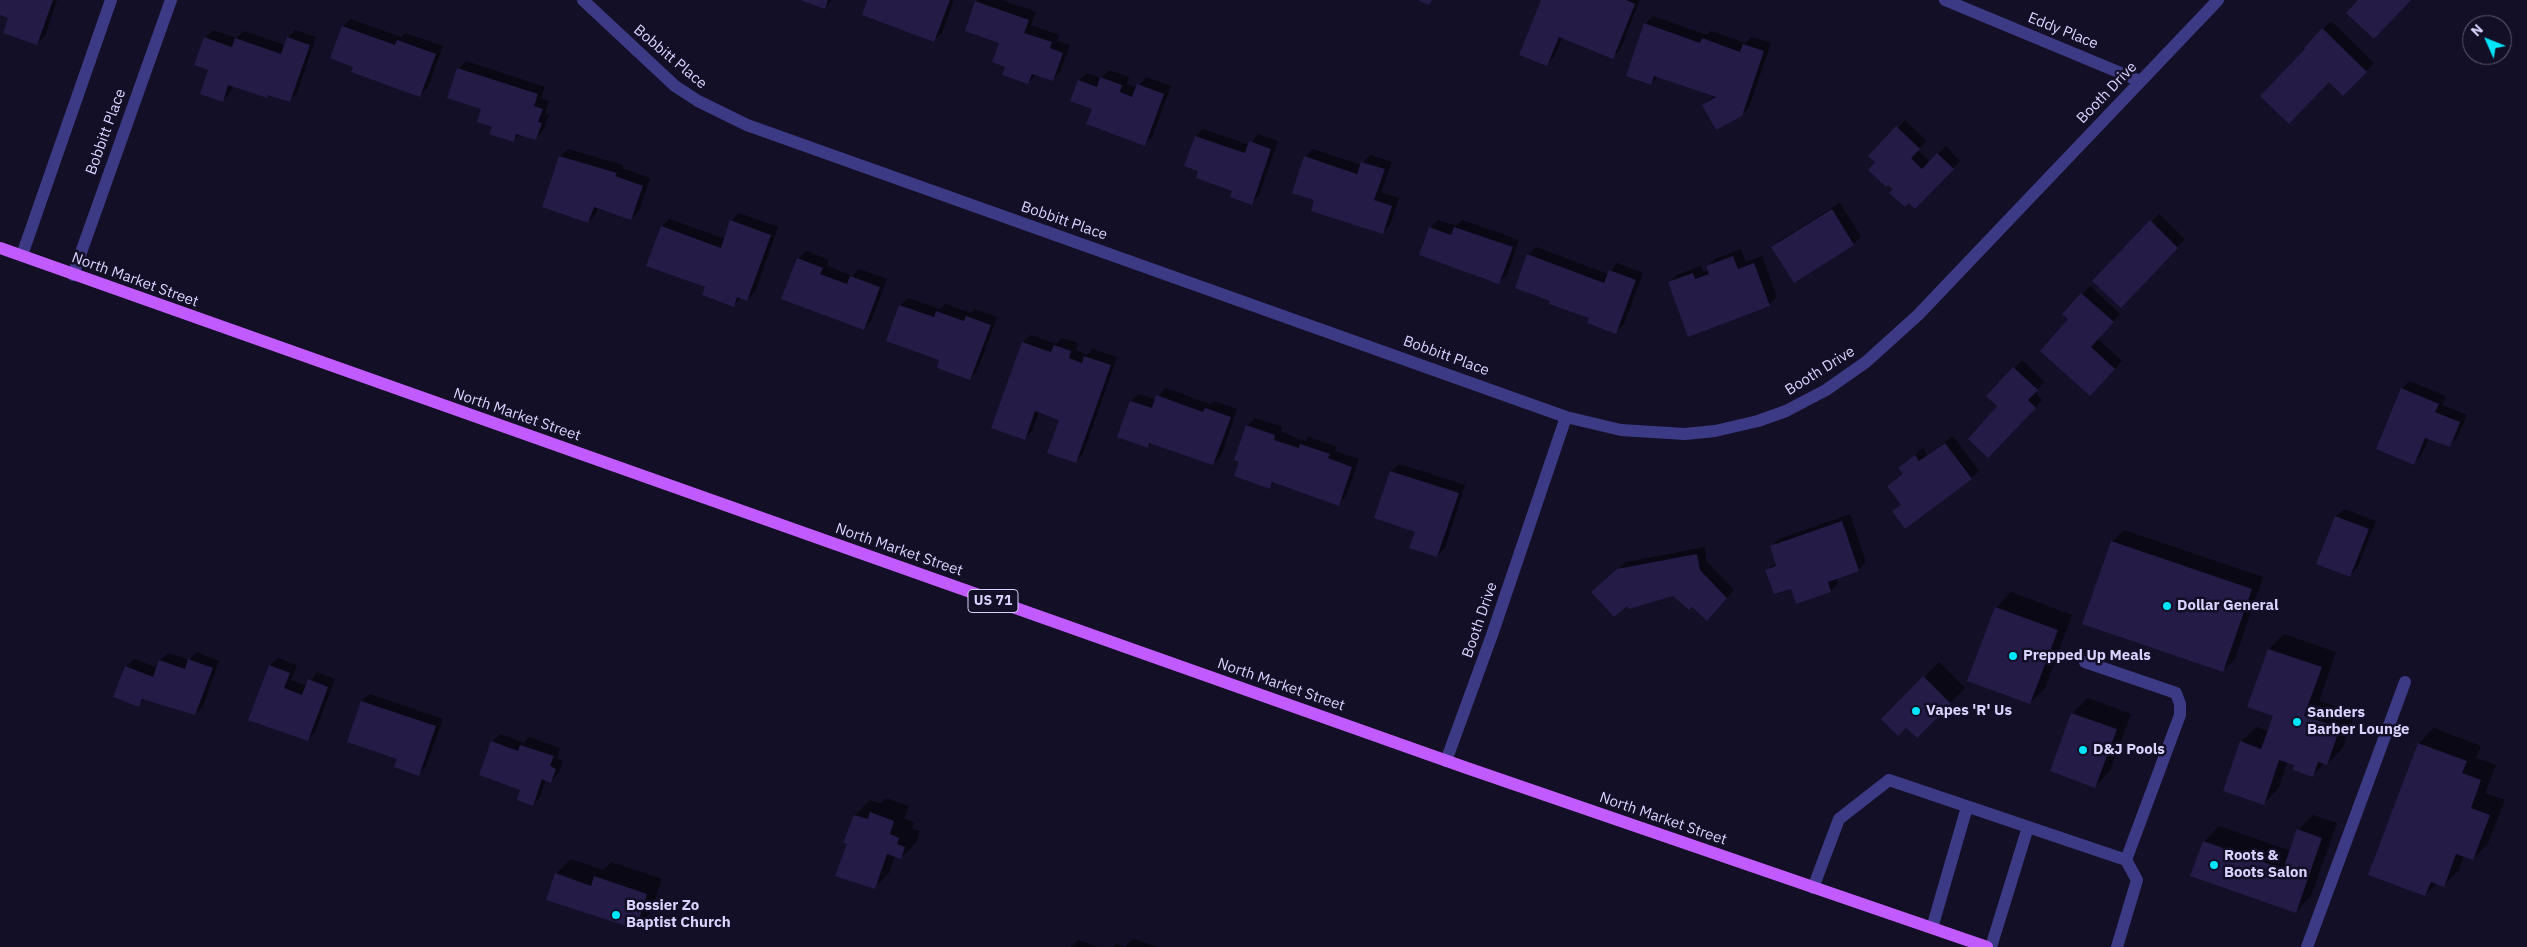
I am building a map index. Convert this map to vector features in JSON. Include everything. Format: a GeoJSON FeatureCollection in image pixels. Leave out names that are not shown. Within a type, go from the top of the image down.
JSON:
{"type":"FeatureCollection","features":[{"type":"Feature","properties":{"kind":"main road","name":"North Market Street"},"geometry":{"type":"LineString","coordinates":[[0,248],[1446,761],[1989,947]]}},
{"type":"Feature","properties":{"kind":"street"},"geometry":{"type":"LineString","coordinates":[[22,255],[111,0]]}},
{"type":"Feature","properties":{"kind":"street","name":"Bobbitt Place"},"geometry":{"type":"LineString","coordinates":[[73,275],[171,0]]}},
{"type":"Feature","properties":{"kind":"street","name":"Bobbitt Place"},"geometry":{"type":"LineString","coordinates":[[583,0],[676,86],[698,101],[746,125],[1566,417]]}},
{"type":"Feature","properties":{"kind":"street","name":"Eddy Place"},"geometry":{"type":"LineString","coordinates":[[1945,0],[2140,81]]}},
{"type":"Feature","properties":{"kind":"street","name":"Booth Drive"},"geometry":{"type":"LineString","coordinates":[[1446,761],[1492,635],[1566,417],[1621,430],[1653,434],[1715,431],[1758,421],[1786,411],[1826,390],[1866,362],[1918,315],[2218,0]]}},
{"type":"Feature","properties":{"kind":"street"},"geometry":{"type":"LineString","coordinates":[[2085,662],[2176,693],[2180,704],[2180,715],[2126,860]]}},
{"type":"Feature","properties":{"kind":"street"},"geometry":{"type":"LineString","coordinates":[[2307,947],[2405,682]]}},
{"type":"Feature","properties":{"kind":"street"},"geometry":{"type":"LineString","coordinates":[[1813,888],[1839,819],[1889,780],[2126,860],[2137,880],[2117,947]]}},
{"type":"Feature","properties":{"kind":"street"},"geometry":{"type":"LineString","coordinates":[[1932,928],[1967,807]]}},
{"type":"Feature","properties":{"kind":"street"},"geometry":{"type":"LineString","coordinates":[[1989,947],[2028,827]]}},
{"type":"Feature","properties":{"kind":"building"},"geometry":{"type":"Polygon","coordinates":[[[0,0],[53,0],[37,45],[3,33],[8,18],[0,15],[0,0]]]}},
{"type":"Feature","properties":{"kind":"building"},"geometry":{"type":"Polygon","coordinates":[[[800,0],[828,0],[825,9],[800,0]]]}},
{"type":"Feature","properties":{"kind":"building"},"geometry":{"type":"Polygon","coordinates":[[[867,0],[950,0],[934,42],[862,15],[867,0]]]}},
{"type":"Feature","properties":{"kind":"building"},"geometry":{"type":"Polygon","coordinates":[[[1417,0],[1432,0],[1429,5],[1417,0]]]}},
{"type":"Feature","properties":{"kind":"building"},"geometry":{"type":"Polygon","coordinates":[[[1541,0],[1626,0],[1635,4],[1613,59],[1559,37],[1547,66],[1519,55],[1541,0]]]}},
{"type":"Feature","properties":{"kind":"building"},"geometry":{"type":"Polygon","coordinates":[[[2358,0],[2411,0],[2374,39],[2346,13],[2358,0]]]}},
{"type":"Feature","properties":{"kind":"building"},"geometry":{"type":"Polygon","coordinates":[[[975,1],[1029,20],[1024,33],[1052,42],[1050,48],[1063,53],[1053,81],[1032,74],[1028,84],[1002,75],[1005,67],[992,62],[999,43],[965,31],[975,1]]]}},
{"type":"Feature","properties":{"kind":"building"},"geometry":{"type":"Polygon","coordinates":[[[1644,23],[1700,43],[1702,38],[1740,52],[1743,44],[1764,51],[1742,116],[1716,130],[1702,105],[1716,97],[1654,76],[1651,85],[1626,76],[1644,23]]]}},
{"type":"Feature","properties":{"kind":"building"},"geometry":{"type":"Polygon","coordinates":[[[342,26],[395,45],[397,40],[436,54],[420,97],[351,72],[353,67],[330,58],[342,26]]]}},
{"type":"Feature","properties":{"kind":"building"},"geometry":{"type":"Polygon","coordinates":[[[2322,28],[2367,72],[2343,96],[2329,82],[2289,124],[2260,96],[2305,49],[2322,28]]]}},
{"type":"Feature","properties":{"kind":"building"},"geometry":{"type":"Polygon","coordinates":[[[204,37],[232,47],[235,38],[281,54],[287,37],[310,45],[290,102],[268,95],[267,98],[228,85],[223,102],[200,94],[208,70],[194,65],[204,37]]]}},
{"type":"Feature","properties":{"kind":"building"},"geometry":{"type":"Polygon","coordinates":[[[457,68],[538,94],[534,106],[543,109],[538,122],[542,123],[536,140],[516,134],[514,142],[489,134],[492,127],[477,122],[481,109],[447,98],[457,68]]]}},
{"type":"Feature","properties":{"kind":"building"},"geometry":{"type":"Polygon","coordinates":[[[1100,77],[1122,85],[1120,92],[1132,97],[1137,84],[1164,94],[1145,146],[1086,124],[1092,109],[1070,101],[1078,80],[1097,87],[1100,77]]]}},
{"type":"Feature","properties":{"kind":"building"},"geometry":{"type":"Polygon","coordinates":[[[1896,126],[1920,149],[1911,158],[1922,169],[1937,153],[1954,169],[1915,209],[1909,203],[1905,207],[1889,193],[1893,189],[1888,185],[1886,187],[1868,170],[1875,162],[1868,156],[1896,126]]]}},
{"type":"Feature","properties":{"kind":"building"},"geometry":{"type":"Polygon","coordinates":[[[1195,136],[1245,153],[1249,141],[1271,149],[1252,205],[1230,197],[1232,191],[1196,178],[1198,171],[1184,166],[1195,136]]]}},
{"type":"Feature","properties":{"kind":"building"},"geometry":{"type":"Polygon","coordinates":[[[559,156],[617,173],[615,176],[643,186],[631,220],[594,207],[588,223],[542,207],[559,156]]]}},
{"type":"Feature","properties":{"kind":"building"},"geometry":{"type":"Polygon","coordinates":[[[1304,156],[1357,174],[1361,162],[1385,169],[1374,200],[1392,206],[1383,234],[1311,211],[1314,200],[1292,193],[1304,156]]]}},
{"type":"Feature","properties":{"kind":"building"},"geometry":{"type":"Polygon","coordinates":[[[1832,209],[1854,245],[1794,283],[1771,247],[1832,209]]]}},
{"type":"Feature","properties":{"kind":"building"},"geometry":{"type":"Polygon","coordinates":[[[730,220],[771,235],[747,301],[737,297],[734,307],[702,295],[705,287],[646,266],[661,226],[721,248],[730,220]]]}},
{"type":"Feature","properties":{"kind":"building"},"geometry":{"type":"Polygon","coordinates":[[[2150,220],[2178,248],[2121,308],[2092,281],[2150,220]]]}},
{"type":"Feature","properties":{"kind":"building"},"geometry":{"type":"Polygon","coordinates":[[[1429,227],[1451,235],[1454,227],[1513,247],[1499,284],[1419,255],[1429,227]]]}},
{"type":"Feature","properties":{"kind":"building"},"geometry":{"type":"Polygon","coordinates":[[[1527,254],[1604,283],[1609,270],[1636,280],[1616,334],[1587,323],[1589,318],[1549,304],[1550,301],[1515,288],[1527,254]]]}},
{"type":"Feature","properties":{"kind":"building"},"geometry":{"type":"Polygon","coordinates":[[[1733,256],[1738,269],[1754,263],[1770,306],[1688,337],[1668,282],[1693,273],[1695,279],[1709,274],[1706,266],[1733,256]]]}},
{"type":"Feature","properties":{"kind":"building"},"geometry":{"type":"Polygon","coordinates":[[[797,258],[823,268],[820,274],[847,284],[850,276],[880,287],[864,330],[781,299],[797,258]]]}},
{"type":"Feature","properties":{"kind":"building"},"geometry":{"type":"Polygon","coordinates":[[[2081,293],[2114,322],[2091,347],[2115,369],[2090,396],[2040,351],[2068,319],[2062,314],[2081,293]]]}},
{"type":"Feature","properties":{"kind":"building"},"geometry":{"type":"Polygon","coordinates":[[[899,305],[934,317],[936,311],[964,321],[966,316],[991,325],[970,380],[937,368],[939,360],[886,341],[899,305]]]}},
{"type":"Feature","properties":{"kind":"building"},"geometry":{"type":"Polygon","coordinates":[[[1022,342],[1051,352],[1054,345],[1071,351],[1069,358],[1082,363],[1084,356],[1111,365],[1076,463],[1047,453],[1059,420],[1035,411],[1025,440],[991,428],[1022,342]]]}},
{"type":"Feature","properties":{"kind":"building"},"geometry":{"type":"Polygon","coordinates":[[[2013,367],[2038,390],[2028,400],[2036,408],[1988,458],[1968,439],[1997,406],[1986,396],[2013,367]]]}},
{"type":"Feature","properties":{"kind":"building"},"geometry":{"type":"Polygon","coordinates":[[[2401,388],[2439,404],[2435,412],[2460,422],[2450,447],[2425,438],[2414,465],[2376,449],[2401,388]]]}},
{"type":"Feature","properties":{"kind":"building"},"geometry":{"type":"Polygon","coordinates":[[[1156,395],[1203,412],[1205,408],[1231,417],[1213,465],[1149,443],[1148,448],[1117,437],[1130,401],[1152,408],[1156,395]]]}},
{"type":"Feature","properties":{"kind":"building"},"geometry":{"type":"Polygon","coordinates":[[[1246,425],[1275,435],[1274,440],[1299,448],[1300,444],[1330,454],[1328,458],[1352,467],[1339,506],[1272,482],[1270,489],[1234,476],[1239,462],[1234,460],[1246,425]]]}},
{"type":"Feature","properties":{"kind":"building"},"geometry":{"type":"Polygon","coordinates":[[[1945,443],[1972,479],[1905,529],[1892,511],[1901,505],[1887,486],[1903,474],[1898,468],[1915,455],[1919,461],[1945,443]]]}},
{"type":"Feature","properties":{"kind":"building"},"geometry":{"type":"Polygon","coordinates":[[[1390,471],[1459,493],[1437,557],[1409,548],[1415,532],[1374,518],[1390,471]]]}},
{"type":"Feature","properties":{"kind":"building"},"geometry":{"type":"Polygon","coordinates":[[[2335,516],[2369,529],[2350,577],[2316,564],[2335,516]]]}},
{"type":"Feature","properties":{"kind":"building"},"geometry":{"type":"Polygon","coordinates":[[[1842,521],[1859,571],[1828,582],[1831,592],[1796,604],[1791,589],[1774,594],[1765,570],[1776,566],[1770,546],[1842,521]]]}},
{"type":"Feature","properties":{"kind":"building","name":"Dollar General"},"geometry":{"type":"Polygon","coordinates":[[[2111,541],[2252,589],[2223,672],[2082,624],[2111,541]]]}},
{"type":"Feature","properties":{"kind":"building"},"geometry":{"type":"Polygon","coordinates":[[[1697,554],[1700,570],[1727,598],[1707,621],[1692,607],[1689,610],[1673,596],[1629,609],[1627,606],[1614,617],[1591,592],[1617,569],[1697,554]]]}},
{"type":"Feature","properties":{"kind":"building","name":"Prepped Up Meals"},"geometry":{"type":"Polygon","coordinates":[[[1995,607],[2058,630],[2030,704],[1967,681],[1995,607]]]}},
{"type":"Feature","properties":{"kind":"building","name":"Sanders Barber Lounge"},"geometry":{"type":"Polygon","coordinates":[[[2268,649],[2322,667],[2304,716],[2340,728],[2327,765],[2318,762],[2313,777],[2293,770],[2294,765],[2279,760],[2264,805],[2223,791],[2240,741],[2261,749],[2273,716],[2247,707],[2268,649]]]}},
{"type":"Feature","properties":{"kind":"building"},"geometry":{"type":"Polygon","coordinates":[[[188,659],[213,668],[195,715],[142,699],[139,707],[113,697],[125,666],[153,677],[159,660],[185,669],[188,659]]]}},
{"type":"Feature","properties":{"kind":"building"},"geometry":{"type":"Polygon","coordinates":[[[269,665],[290,673],[284,688],[302,695],[308,679],[328,687],[308,741],[248,720],[269,665]]]}},
{"type":"Feature","properties":{"kind":"building","name":"Vapes 'R' Us"},"geometry":{"type":"Polygon","coordinates":[[[1923,676],[1951,704],[1917,738],[1906,728],[1898,736],[1881,719],[1923,676]]]}},
{"type":"Feature","properties":{"kind":"building"},"geometry":{"type":"Polygon","coordinates":[[[361,701],[436,726],[419,776],[394,767],[397,759],[347,742],[361,701]]]}},
{"type":"Feature","properties":{"kind":"building","name":"D&J Pools"},"geometry":{"type":"Polygon","coordinates":[[[2071,713],[2117,729],[2095,788],[2050,771],[2071,713]]]}},
{"type":"Feature","properties":{"kind":"building"},"geometry":{"type":"Polygon","coordinates":[[[491,741],[518,751],[520,745],[554,756],[550,766],[556,769],[551,783],[542,779],[533,806],[517,800],[520,790],[479,775],[491,741]]]}},
{"type":"Feature","properties":{"kind":"building"},"geometry":{"type":"Polygon","coordinates":[[[2418,743],[2467,761],[2462,773],[2481,780],[2471,808],[2490,815],[2473,860],[2456,854],[2444,887],[2431,882],[2425,896],[2368,875],[2418,743]]]}},
{"type":"Feature","properties":{"kind":"building"},"geometry":{"type":"Polygon","coordinates":[[[870,812],[894,821],[890,834],[899,838],[897,844],[905,847],[901,859],[887,854],[875,889],[835,876],[847,844],[843,843],[854,815],[868,819],[870,812]]]}},
{"type":"Feature","properties":{"kind":"building"},"geometry":{"type":"Polygon","coordinates":[[[2297,829],[2322,838],[2296,913],[2190,876],[2203,841],[2283,869],[2297,829]]]}},
{"type":"Feature","properties":{"kind":"building","name":"Bossier Zo Baptist Church"},"geometry":{"type":"Polygon","coordinates":[[[555,873],[591,886],[594,876],[647,894],[636,929],[546,900],[555,873]]]}},
{"type":"Feature","properties":{"kind":"place","name":"Dollar General"},"geometry":{"type":"Point","coordinates":[2167,606]}},
{"type":"Feature","properties":{"kind":"place","name":"Prepped Up Meals"},"geometry":{"type":"Point","coordinates":[2013,656]}},
{"type":"Feature","properties":{"kind":"place","name":"Vapes 'R' Us"},"geometry":{"type":"Point","coordinates":[1916,711]}},
{"type":"Feature","properties":{"kind":"place","name":"Sanders Barber Lounge"},"geometry":{"type":"Point","coordinates":[2297,722]}},
{"type":"Feature","properties":{"kind":"place","name":"D&J Pools"},"geometry":{"type":"Point","coordinates":[2083,750]}},
{"type":"Feature","properties":{"kind":"place","name":"Roots & Boots Salon"},"geometry":{"type":"Point","coordinates":[2214,865]}},
{"type":"Feature","properties":{"kind":"place","name":"Bossier Zo Baptist Church"},"geometry":{"type":"Point","coordinates":[616,915]}}]}
